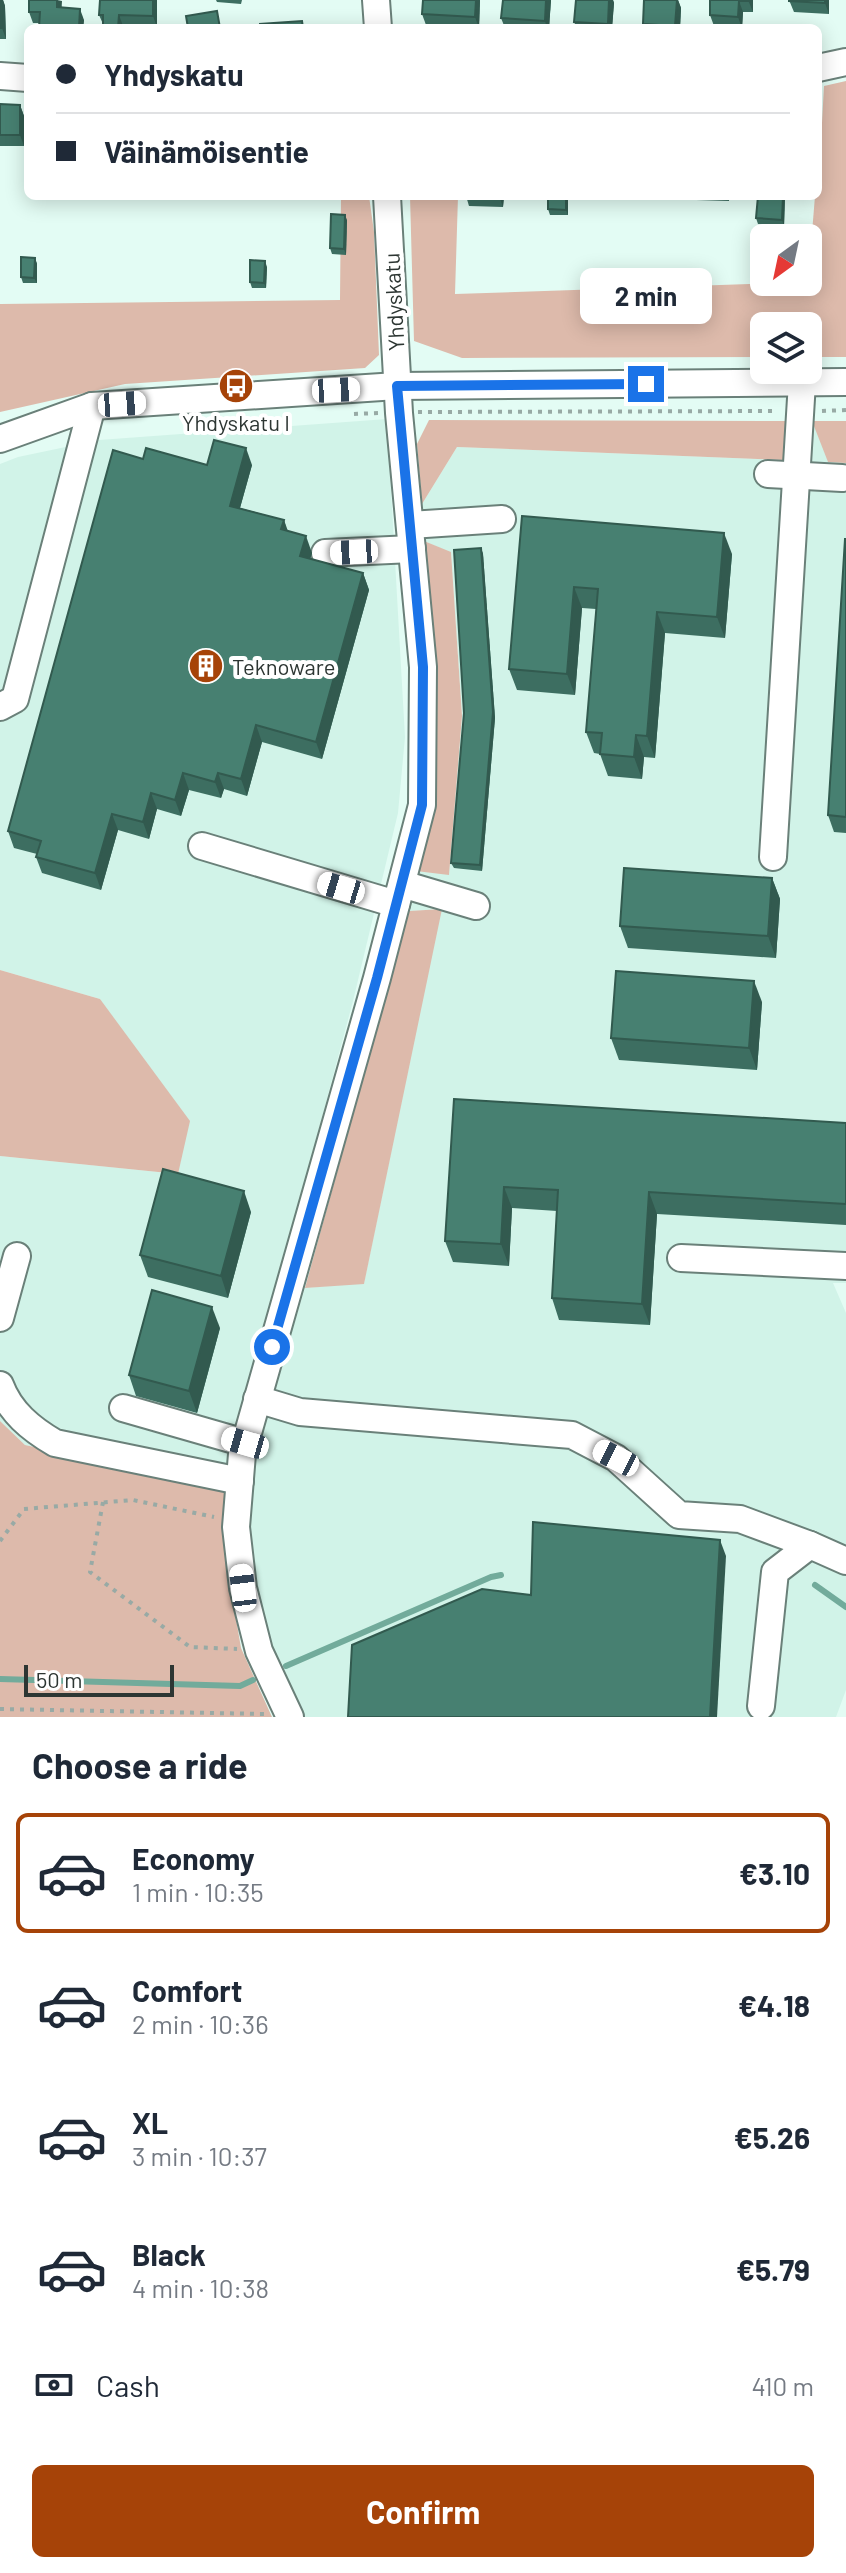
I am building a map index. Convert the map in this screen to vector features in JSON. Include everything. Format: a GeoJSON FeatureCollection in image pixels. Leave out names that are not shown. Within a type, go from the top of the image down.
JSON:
{"type":"FeatureCollection","features":[{"type":"Feature","properties":{"kind":"street"},"geometry":{"type":"LineString","coordinates":[[376,0],[378,24]]}},
{"type":"Feature","properties":{"kind":"street"},"geometry":{"type":"LineString","coordinates":[[822,67],[846,62]]}},
{"type":"Feature","properties":{"kind":"street"},"geometry":{"type":"LineString","coordinates":[[0,76],[24,78]]}},
{"type":"Feature","properties":{"kind":"street","name":"Yhdyskatu"},"geometry":{"type":"LineString","coordinates":[[289,1716],[259,1651],[243,1588],[236,1521],[245,1443],[422,805],[423,667],[397,386],[387,200]]}},
{"type":"Feature","properties":{"kind":"street"},"geometry":{"type":"LineString","coordinates":[[822,382],[846,382]]}},
{"type":"Feature","properties":{"kind":"street"},"geometry":{"type":"LineString","coordinates":[[0,439],[92,406],[397,386],[750,383]]}},
{"type":"Feature","properties":{"kind":"street"},"geometry":{"type":"LineString","coordinates":[[773,857],[802,384]]}},
{"type":"Feature","properties":{"kind":"street"},"geometry":{"type":"LineString","coordinates":[[0,707],[15,699],[92,406]]}},
{"type":"Feature","properties":{"kind":"street"},"geometry":{"type":"LineString","coordinates":[[768,474],[842,478]]}},
{"type":"Feature","properties":{"kind":"street"},"geometry":{"type":"LineString","coordinates":[[325,553],[502,519]]}},
{"type":"Feature","properties":{"kind":"street"},"geometry":{"type":"LineString","coordinates":[[202,846],[399,894],[476,906]]}},
{"type":"Feature","properties":{"kind":"street"},"geometry":{"type":"LineString","coordinates":[[0,1318],[17,1256]]}},
{"type":"Feature","properties":{"kind":"street"},"geometry":{"type":"LineString","coordinates":[[681,1258],[846,1266]]}},
{"type":"Feature","properties":{"kind":"street"},"geometry":{"type":"LineString","coordinates":[[0,1385],[29,1428],[55,1443],[240,1481]]}},
{"type":"Feature","properties":{"kind":"street"},"geometry":{"type":"LineString","coordinates":[[257,1399],[300,1412],[572,1435],[616,1458],[679,1515],[740,1519],[846,1561]]}},
{"type":"Feature","properties":{"kind":"street"},"geometry":{"type":"LineString","coordinates":[[123,1408],[245,1443]]}},
{"type":"Feature","properties":{"kind":"street"},"geometry":{"type":"LineString","coordinates":[[761,1706],[775,1572],[810,1545]]}},
{"type":"Feature","properties":{"kind":"path"},"geometry":{"type":"LineString","coordinates":[[0,1541],[24,1509],[103,1502],[133,1500],[236,1521]]}},
{"type":"Feature","properties":{"kind":"path"},"geometry":{"type":"LineString","coordinates":[[103,1502],[90,1572],[190,1647],[259,1651]]}},
{"type":"Feature","properties":{"kind":"path"},"geometry":{"type":"LineString","coordinates":[[0,1709],[289,1716]]}},
{"type":"Feature","properties":{"kind":"shaded area"},"geometry":{"type":"Polygon","coordinates":[[[846,81],[846,357],[822,357],[822,312],[750,312],[750,357],[462,358],[414,341],[410,200],[458,200],[455,294],[750,284],[750,296],[822,296],[822,224],[813,224],[815,200],[822,200],[824,86],[846,81]]]}},
{"type":"Feature","properties":{"kind":"shaded area"},"geometry":{"type":"Polygon","coordinates":[[[341,200],[370,200],[374,232],[379,355],[365,368],[125,384],[0,412],[0,304],[340,300],[341,200]]]}},
{"type":"Feature","properties":{"kind":"shaded area"},"geometry":{"type":"Polygon","coordinates":[[[387,419],[405,737],[398,813],[353,1001],[233,1452],[230,1489],[25,1445],[0,1421],[0,1156],[178,1174],[100,999],[0,970],[0,464],[18,457],[99,440],[387,419]]]}},
{"type":"Feature","properties":{"kind":"shaded area"},"geometry":{"type":"Polygon","coordinates":[[[429,420],[786,421],[784,460],[457,447],[422,504],[417,444],[429,420]]]}},
{"type":"Feature","properties":{"kind":"shaded area"},"geometry":{"type":"Polygon","coordinates":[[[786,421],[812,421],[846,463],[846,1283],[833,1283],[846,1313],[846,1690],[836,1717],[301,1717],[275,1663],[251,1580],[248,1506],[252,1463],[305,1288],[364,1283],[441,909],[409,911],[416,871],[449,874],[462,716],[451,553],[424,541],[422,504],[457,447],[784,460],[786,421]]]}},
{"type":"Feature","properties":{"kind":"shaded area"},"geometry":{"type":"Polygon","coordinates":[[[812,421],[846,421],[846,463],[828,462],[812,421]]]}},
{"type":"Feature","properties":{"kind":"shaded area"},"geometry":{"type":"Polygon","coordinates":[[[424,541],[451,552],[462,716],[449,875],[416,871],[424,541]]]}},
{"type":"Feature","properties":{"kind":"shaded area"},"geometry":{"type":"Polygon","coordinates":[[[442,909],[364,1284],[305,1288],[409,911],[442,909]]]}},
{"type":"Feature","properties":{"kind":"shaded area"},"geometry":{"type":"Polygon","coordinates":[[[0,970],[100,999],[190,1121],[178,1174],[0,1156],[0,970]]]}},
{"type":"Feature","properties":{"kind":"shaded area"},"geometry":{"type":"Polygon","coordinates":[[[0,1421],[25,1445],[230,1489],[230,1584],[241,1648],[272,1717],[0,1717],[0,1421]]]}},
{"type":"Feature","properties":{"kind":"building"},"geometry":{"type":"Polygon","coordinates":[[[29,0],[57,0],[57,7],[80,9],[79,24],[39,24],[40,12],[29,12],[29,0]]]}},
{"type":"Feature","properties":{"kind":"building"},"geometry":{"type":"Polygon","coordinates":[[[100,0],[153,0],[153,16],[119,15],[118,24],[103,24],[103,15],[99,15],[100,0]]]}},
{"type":"Feature","properties":{"kind":"building"},"geometry":{"type":"Polygon","coordinates":[[[423,0],[476,0],[475,17],[422,14],[423,0]]]}},
{"type":"Feature","properties":{"kind":"building"},"geometry":{"type":"Polygon","coordinates":[[[503,0],[546,0],[545,21],[501,18],[503,0]]]}},
{"type":"Feature","properties":{"kind":"building"},"geometry":{"type":"Polygon","coordinates":[[[576,0],[609,0],[608,24],[574,22],[576,0]]]}},
{"type":"Feature","properties":{"kind":"building"},"geometry":{"type":"Polygon","coordinates":[[[644,0],[677,0],[675,24],[643,24],[644,0]]]}},
{"type":"Feature","properties":{"kind":"building"},"geometry":{"type":"Polygon","coordinates":[[[710,0],[748,1],[739,1],[738,17],[710,15],[710,0]]]}},
{"type":"Feature","properties":{"kind":"building"},"geometry":{"type":"Polygon","coordinates":[[[825,0],[825,3],[789,1],[825,0]]]}},
{"type":"Feature","properties":{"kind":"building"},"geometry":{"type":"Polygon","coordinates":[[[217,11],[219,24],[187,24],[186,16],[217,11]]]}},
{"type":"Feature","properties":{"kind":"building"},"geometry":{"type":"Polygon","coordinates":[[[302,21],[302,24],[260,24],[302,21]]]}},
{"type":"Feature","properties":{"kind":"building"},"geometry":{"type":"Polygon","coordinates":[[[0,104],[20,105],[20,135],[0,135],[0,104]]]}},
{"type":"Feature","properties":{"kind":"building"},"geometry":{"type":"Polygon","coordinates":[[[548,200],[566,200],[566,210],[548,209],[548,200]]]}},
{"type":"Feature","properties":{"kind":"building"},"geometry":{"type":"Polygon","coordinates":[[[758,200],[783,200],[782,220],[756,218],[758,200]]]}},
{"type":"Feature","properties":{"kind":"building"},"geometry":{"type":"Polygon","coordinates":[[[331,214],[345,215],[344,249],[330,248],[331,214]]]}},
{"type":"Feature","properties":{"kind":"building"},"geometry":{"type":"Polygon","coordinates":[[[21,257],[35,258],[34,278],[21,277],[21,257]]]}},
{"type":"Feature","properties":{"kind":"building"},"geometry":{"type":"Polygon","coordinates":[[[250,260],[265,261],[264,283],[250,282],[250,260]]]}},
{"type":"Feature","properties":{"kind":"building"},"geometry":{"type":"Polygon","coordinates":[[[617,269],[630,270],[630,289],[616,289],[617,269]]]}},
{"type":"Feature","properties":{"kind":"building","name":"Teknoware"},"geometry":{"type":"Polygon","coordinates":[[[214,440],[246,448],[230,506],[284,520],[281,529],[306,536],[300,556],[363,573],[316,742],[256,725],[241,779],[218,773],[215,782],[183,773],[175,800],[151,793],[143,822],[112,814],[95,873],[36,857],[41,841],[8,831],[113,450],[143,459],[146,448],[207,465],[214,440]]]}},
{"type":"Feature","properties":{"kind":"building"},"geometry":{"type":"Polygon","coordinates":[[[522,516],[724,533],[717,617],[657,612],[647,736],[636,735],[634,757],[600,754],[602,733],[586,732],[598,589],[574,587],[567,674],[509,669],[522,516]]]}},
{"type":"Feature","properties":{"kind":"building"},"geometry":{"type":"Polygon","coordinates":[[[846,539],[846,817],[828,815],[846,539]]]}},
{"type":"Feature","properties":{"kind":"building"},"geometry":{"type":"Polygon","coordinates":[[[481,548],[493,712],[480,865],[451,863],[464,713],[454,550],[481,548]]]}},
{"type":"Feature","properties":{"kind":"building"},"geometry":{"type":"Polygon","coordinates":[[[624,868],[772,878],[768,936],[620,926],[624,868]]]}},
{"type":"Feature","properties":{"kind":"building"},"geometry":{"type":"Polygon","coordinates":[[[616,971],[754,981],[749,1048],[611,1038],[616,971]]]}},
{"type":"Feature","properties":{"kind":"building"},"geometry":{"type":"Polygon","coordinates":[[[454,1099],[846,1123],[846,1204],[649,1192],[642,1304],[552,1298],[558,1190],[504,1187],[501,1244],[445,1241],[454,1099]]]}},
{"type":"Feature","properties":{"kind":"building"},"geometry":{"type":"Polygon","coordinates":[[[163,1169],[244,1191],[221,1276],[140,1255],[163,1169]]]}},
{"type":"Feature","properties":{"kind":"building"},"geometry":{"type":"Polygon","coordinates":[[[152,1290],[212,1307],[189,1391],[129,1375],[152,1290]]]}},
{"type":"Feature","properties":{"kind":"building"},"geometry":{"type":"Polygon","coordinates":[[[533,1522],[720,1540],[710,1717],[348,1717],[352,1645],[482,1589],[531,1595],[533,1522]]]}},
{"type":"Feature","properties":{"kind":"waterway"},"geometry":{"type":"LineString","coordinates":[[286,1666],[501,1575]]}},
{"type":"Feature","properties":{"kind":"waterway"},"geometry":{"type":"LineString","coordinates":[[815,1585],[846,1607]]}},
{"type":"Feature","properties":{"kind":"waterway"},"geometry":{"type":"LineString","coordinates":[[0,1679],[240,1686],[253,1680]]}},
{"type":"Feature","properties":{"kind":"place","name":"Yhdyskatu I"},"geometry":{"type":"Point","coordinates":[236,386]}},
{"type":"Feature","properties":{"kind":"place","name":"Teknoware"},"geometry":{"type":"Point","coordinates":[206,666]}},
{"type":"Feature","properties":{"kind":"route"},"geometry":{"type":"LineString","coordinates":[[272,1347],[377,978],[422,805],[423,667],[397,386],[646,384]]}}]}
